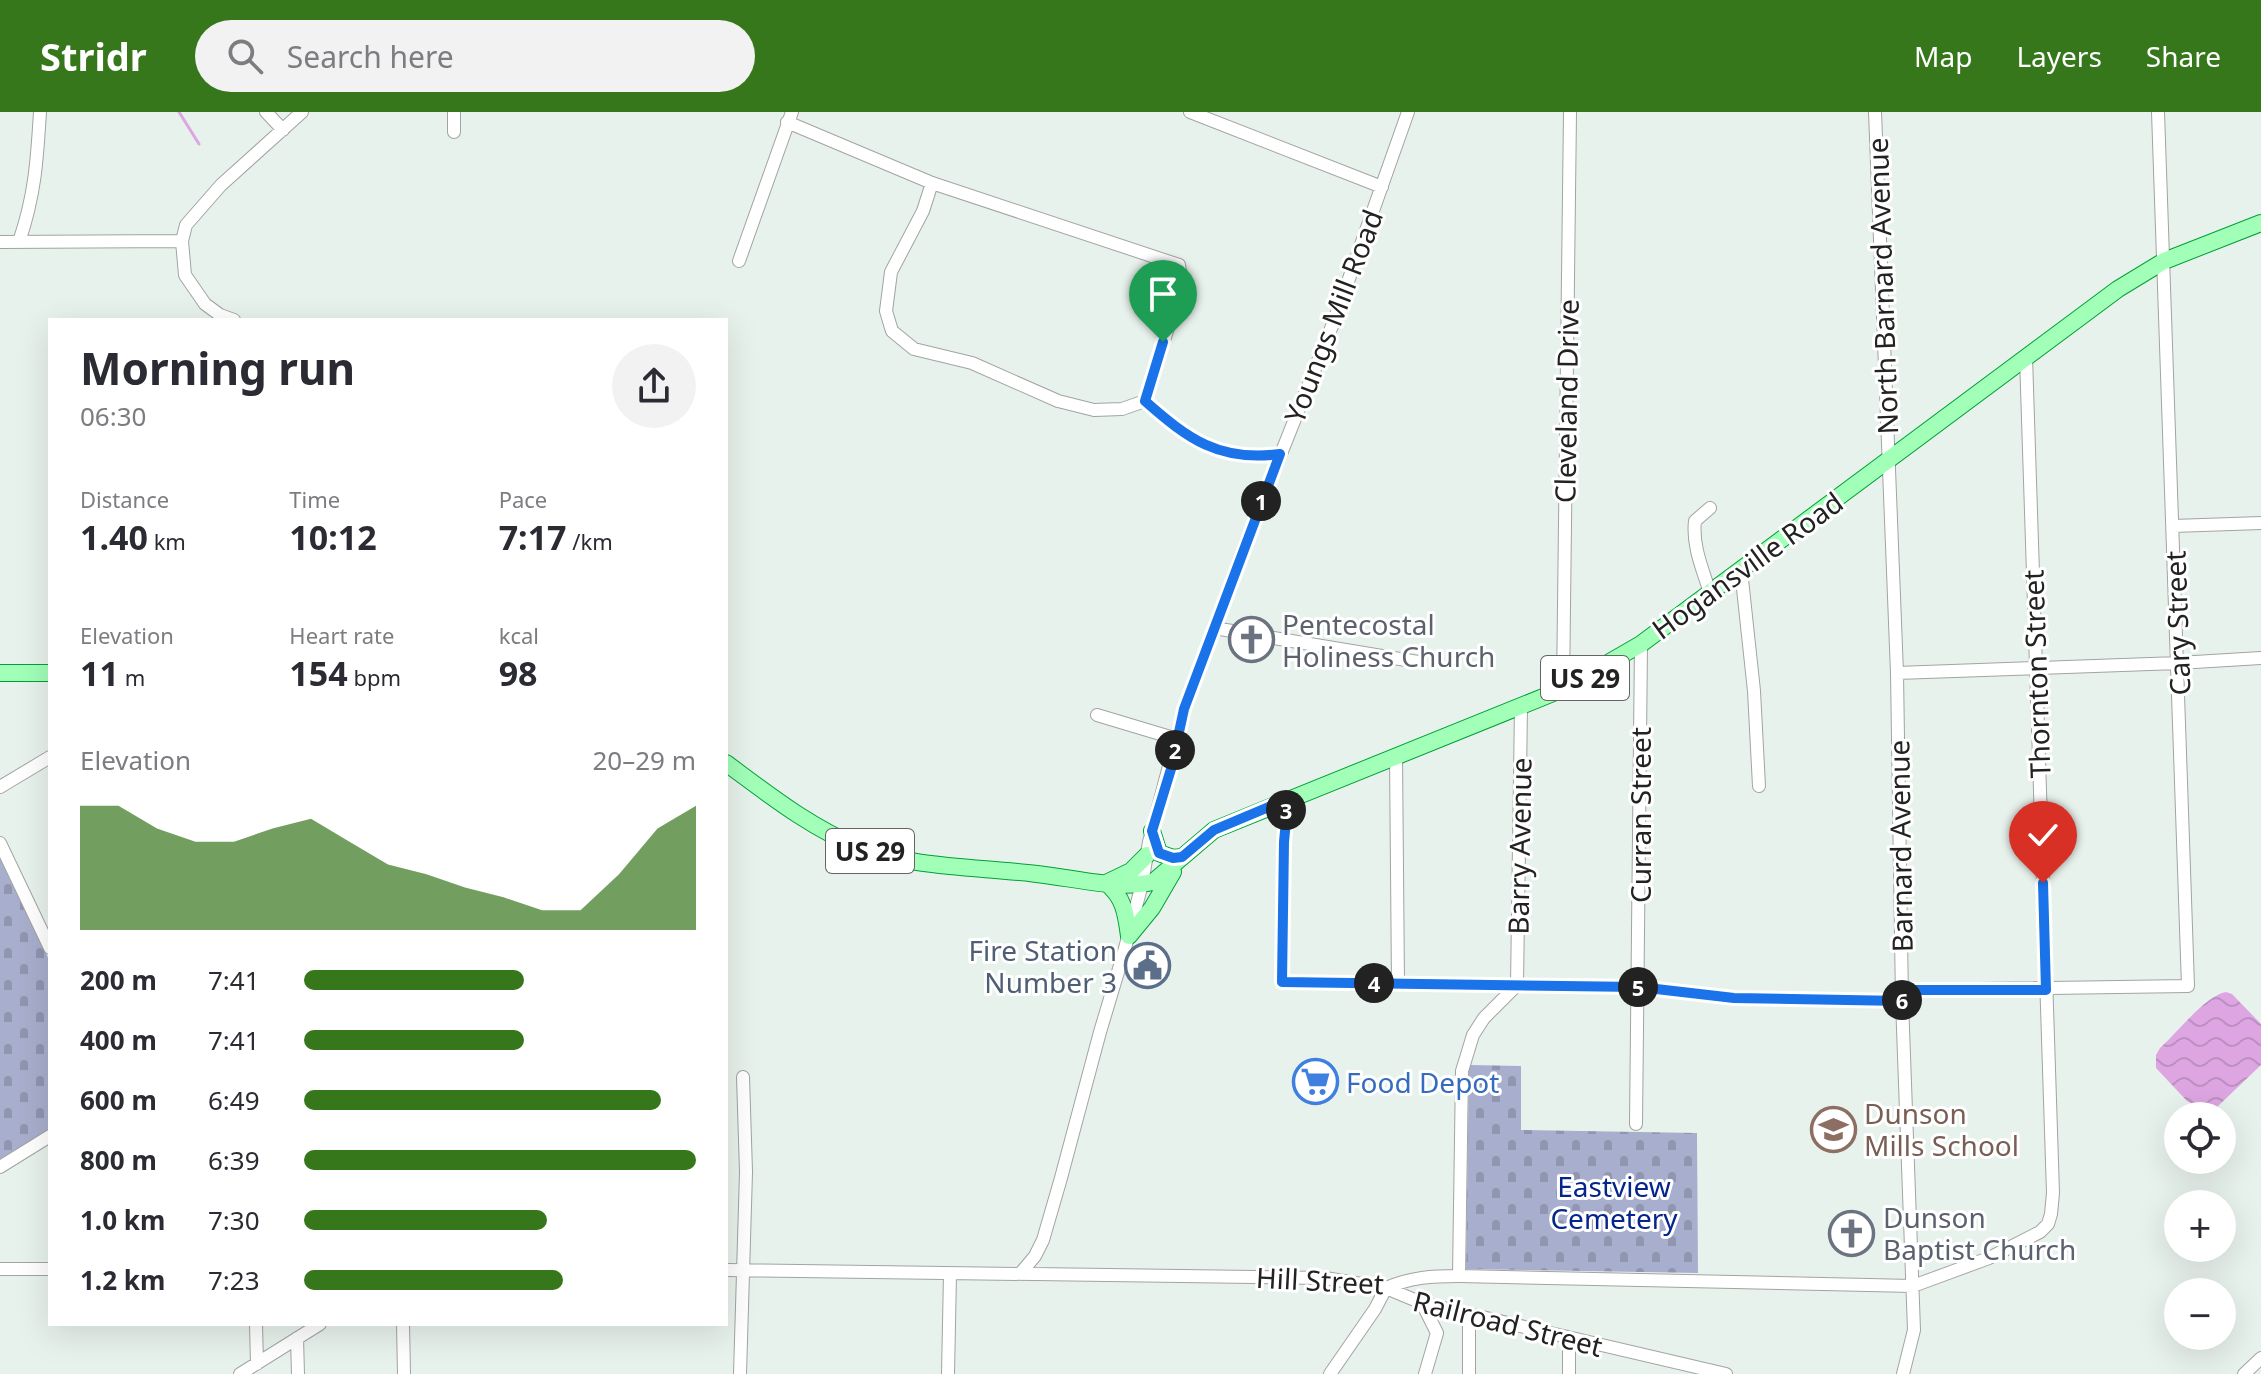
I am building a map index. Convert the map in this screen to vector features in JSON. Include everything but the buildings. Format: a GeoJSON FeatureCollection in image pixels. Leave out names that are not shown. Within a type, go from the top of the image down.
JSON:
{"type":"FeatureCollection","features":[{"type":"Feature","properties":{"kind":"main road","name":"Hogansville Road"},"geometry":{"type":"LineString","coordinates":[[1142,884],[1153,882],[1214,830],[1563,689],[1641,644],[2118,289],[2164,261],[2261,223]]}},
{"type":"Feature","properties":{"kind":"main road"},"geometry":{"type":"LineString","coordinates":[[0,673],[48,673]]}},
{"type":"Feature","properties":{"kind":"main road","name":"US 29"},"geometry":{"type":"LineString","coordinates":[[728,764],[811,823],[864,850],[934,863],[1106,883],[1142,884]]}},
{"type":"Feature","properties":{"kind":"main road"},"geometry":{"type":"LineString","coordinates":[[1152,831],[1159,853],[1173,858],[1182,857]]}},
{"type":"Feature","properties":{"kind":"main road"},"geometry":{"type":"LineString","coordinates":[[1129,936],[1122,901],[1116,890],[1106,883],[1131,871],[1147,855]]}},
{"type":"Feature","properties":{"kind":"main road"},"geometry":{"type":"LineString","coordinates":[[1129,936],[1152,908],[1182,857]]}},
{"type":"Feature","properties":{"kind":"street"},"geometry":{"type":"LineString","coordinates":[[19,242],[33,194],[40,112]]}},
{"type":"Feature","properties":{"kind":"street"},"geometry":{"type":"LineString","coordinates":[[266,112],[283,130]]}},
{"type":"Feature","properties":{"kind":"street"},"geometry":{"type":"LineString","coordinates":[[228,318],[205,304],[185,275],[182,241],[186,225],[221,185],[302,112]]}},
{"type":"Feature","properties":{"kind":"street"},"geometry":{"type":"LineString","coordinates":[[454,112],[454,132]]}},
{"type":"Feature","properties":{"kind":"street"},"geometry":{"type":"LineString","coordinates":[[1190,112],[1382,187]]}},
{"type":"Feature","properties":{"kind":"street","name":"Youngs Mill Road"},"geometry":{"type":"LineString","coordinates":[[1142,884],[1152,831],[1184,709],[1280,454],[1334,321],[1408,112]]}},
{"type":"Feature","properties":{"kind":"street","name":"Cleveland Drive"},"geometry":{"type":"LineString","coordinates":[[1563,689],[1570,112]]}},
{"type":"Feature","properties":{"kind":"street","name":"North Barnard Avenue"},"geometry":{"type":"LineString","coordinates":[[1875,112],[1888,461]]}},
{"type":"Feature","properties":{"kind":"street","name":"Cary Street"},"geometry":{"type":"LineString","coordinates":[[2046,990],[2188,986],[2158,112]]}},
{"type":"Feature","properties":{"kind":"street"},"geometry":{"type":"LineString","coordinates":[[739,261],[790,117],[932,183],[1179,265],[1182,283],[1145,401]]}},
{"type":"Feature","properties":{"kind":"street"},"geometry":{"type":"LineString","coordinates":[[932,183],[923,211],[891,272],[886,311],[892,331],[914,349],[972,363],[1058,401],[1094,410],[1122,409],[1145,401]]}},
{"type":"Feature","properties":{"kind":"street"},"geometry":{"type":"LineString","coordinates":[[0,242],[182,241]]}},
{"type":"Feature","properties":{"kind":"street","name":"Thornton Street"},"geometry":{"type":"LineString","coordinates":[[1913,1286],[1989,1258],[2040,1232],[2048,1224],[2053,1193],[2026,357]]}},
{"type":"Feature","properties":{"kind":"street"},"geometry":{"type":"LineString","coordinates":[[1145,401],[1186,437],[1224,452],[1266,456],[1280,454]]}},
{"type":"Feature","properties":{"kind":"street","name":"Barnard Avenue"},"geometry":{"type":"LineString","coordinates":[[1888,461],[1897,673],[1902,995],[1914,1330],[1907,1373]]}},
{"type":"Feature","properties":{"kind":"street"},"geometry":{"type":"LineString","coordinates":[[1710,508],[1695,521],[1694,529],[1695,546],[1710,593]]}},
{"type":"Feature","properties":{"kind":"street"},"geometry":{"type":"LineString","coordinates":[[2173,526],[2261,523]]}},
{"type":"Feature","properties":{"kind":"street"},"geometry":{"type":"LineString","coordinates":[[1741,570],[1754,691],[1759,786]]}},
{"type":"Feature","properties":{"kind":"street"},"geometry":{"type":"LineString","coordinates":[[1214,628],[1418,662]]}},
{"type":"Feature","properties":{"kind":"street","name":"Curran Street"},"geometry":{"type":"LineString","coordinates":[[1636,1124],[1641,644]]}},
{"type":"Feature","properties":{"kind":"street"},"geometry":{"type":"LineString","coordinates":[[1897,673],[2261,658]]}},
{"type":"Feature","properties":{"kind":"street","name":"Barry Avenue"},"geometry":{"type":"LineString","coordinates":[[1517,985],[1521,706]]}},
{"type":"Feature","properties":{"kind":"street"},"geometry":{"type":"LineString","coordinates":[[1097,715],[1177,739]]}},
{"type":"Feature","properties":{"kind":"street"},"geometry":{"type":"LineString","coordinates":[[1396,756],[1398,983]]}},
{"type":"Feature","properties":{"kind":"street"},"geometry":{"type":"LineString","coordinates":[[0,787],[48,758]]}},
{"type":"Feature","properties":{"kind":"street"},"geometry":{"type":"LineString","coordinates":[[1288,799],[1284,842],[1282,982],[1639,987],[1734,998],[2046,990]]}},
{"type":"Feature","properties":{"kind":"street"},"geometry":{"type":"LineString","coordinates":[[0,843],[48,944]]}},
{"type":"Feature","properties":{"kind":"street"},"geometry":{"type":"LineString","coordinates":[[1020,1274],[1043,1240],[1142,884]]}},
{"type":"Feature","properties":{"kind":"street"},"geometry":{"type":"LineString","coordinates":[[1459,1276],[1462,1071],[1473,1035],[1484,1018],[1517,985]]}},
{"type":"Feature","properties":{"kind":"street"},"geometry":{"type":"LineString","coordinates":[[740,1374],[746,1172],[743,1077]]}},
{"type":"Feature","properties":{"kind":"street"},"geometry":{"type":"LineString","coordinates":[[0,1167],[48,1137]]}},
{"type":"Feature","properties":{"kind":"street"},"geometry":{"type":"LineString","coordinates":[[0,1269],[48,1269]]}},
{"type":"Feature","properties":{"kind":"street","name":"Hill Street"},"geometry":{"type":"LineString","coordinates":[[728,1270],[1294,1276],[1358,1281],[1386,1288],[1426,1276],[1913,1286]]}},
{"type":"Feature","properties":{"kind":"street"},"geometry":{"type":"LineString","coordinates":[[948,1374],[950,1274]]}},
{"type":"Feature","properties":{"kind":"street"},"geometry":{"type":"LineString","coordinates":[[1330,1374],[1386,1288]]}},
{"type":"Feature","properties":{"kind":"street","name":"Railroad Street"},"geometry":{"type":"LineString","coordinates":[[1386,1288],[1422,1303],[1463,1314],[1726,1374]]}},
{"type":"Feature","properties":{"kind":"street"},"geometry":{"type":"LineString","coordinates":[[1422,1303],[1437,1333]]}},
{"type":"Feature","properties":{"kind":"street"},"geometry":{"type":"LineString","coordinates":[[1425,1374],[1437,1333],[1463,1314]]}},
{"type":"Feature","properties":{"kind":"street"},"geometry":{"type":"LineString","coordinates":[[1463,1314],[1469,1374]]}},
{"type":"Feature","properties":{"kind":"street"},"geometry":{"type":"LineString","coordinates":[[256,1326],[257,1364]]}},
{"type":"Feature","properties":{"kind":"street"},"geometry":{"type":"LineString","coordinates":[[240,1374],[317,1326]]}},
{"type":"Feature","properties":{"kind":"street"},"geometry":{"type":"LineString","coordinates":[[403,1326],[404,1374]]}},
{"type":"Feature","properties":{"kind":"street"},"geometry":{"type":"LineString","coordinates":[[297,1338],[298,1374]]}},
{"type":"Feature","properties":{"kind":"street"},"geometry":{"type":"LineString","coordinates":[[1569,1340],[1569,1374]]}},
{"type":"Feature","properties":{"kind":"street"},"geometry":{"type":"LineString","coordinates":[[2244,1374],[2261,1358]]}},
{"type":"Feature","properties":{"kind":"green space"},"geometry":{"type":"Polygon","coordinates":[[[0,854],[48,958],[48,1131],[0,1161],[0,854]]]}},
{"type":"Feature","properties":{"kind":"green space","name":"Eastview Cemetery"},"geometry":{"type":"Polygon","coordinates":[[[1469,1065],[1521,1066],[1521,1130],[1697,1133],[1698,1273],[1466,1269],[1469,1065]]]}},
{"type":"Feature","properties":{"kind":"water"},"geometry":{"type":"Polygon","coordinates":[[[2226,992],[2232,994],[2261,1024],[2261,1065],[2222,1102],[2189,1102],[2156,1068],[2156,1055],[2201,1007],[2226,992]]]}},
{"type":"Feature","properties":{"kind":"waterway"},"geometry":{"type":"LineString","coordinates":[[179,112],[199,144]]}},
{"type":"Feature","properties":{"kind":"place","name":"Pentecostal Holiness Church"},"geometry":{"type":"Point","coordinates":[1251,640]}},
{"type":"Feature","properties":{"kind":"place","name":"Fire Station Number 3"},"geometry":{"type":"Point","coordinates":[1148,966]}},
{"type":"Feature","properties":{"kind":"place","name":"Food Depot"},"geometry":{"type":"Point","coordinates":[1315,1082]}},
{"type":"Feature","properties":{"kind":"place","name":"Dunson Mills School"},"geometry":{"type":"Point","coordinates":[1833,1129]}},
{"type":"Feature","properties":{"kind":"place","name":"Dunson Baptist Church"},"geometry":{"type":"Point","coordinates":[1852,1233]}},
{"type":"Feature","properties":{"kind":"route"},"geometry":{"type":"LineString","coordinates":[[1163,342],[1145,401],[1186,437],[1224,452],[1266,456],[1280,454],[1184,709],[1171,769],[1152,831],[1159,853],[1173,858],[1182,857],[1214,830],[1288,799],[1284,842],[1282,982],[1639,987],[1734,998],[1815,1001],[1902,1001],[1902,990],[2046,990],[2043,883]]}}]}
